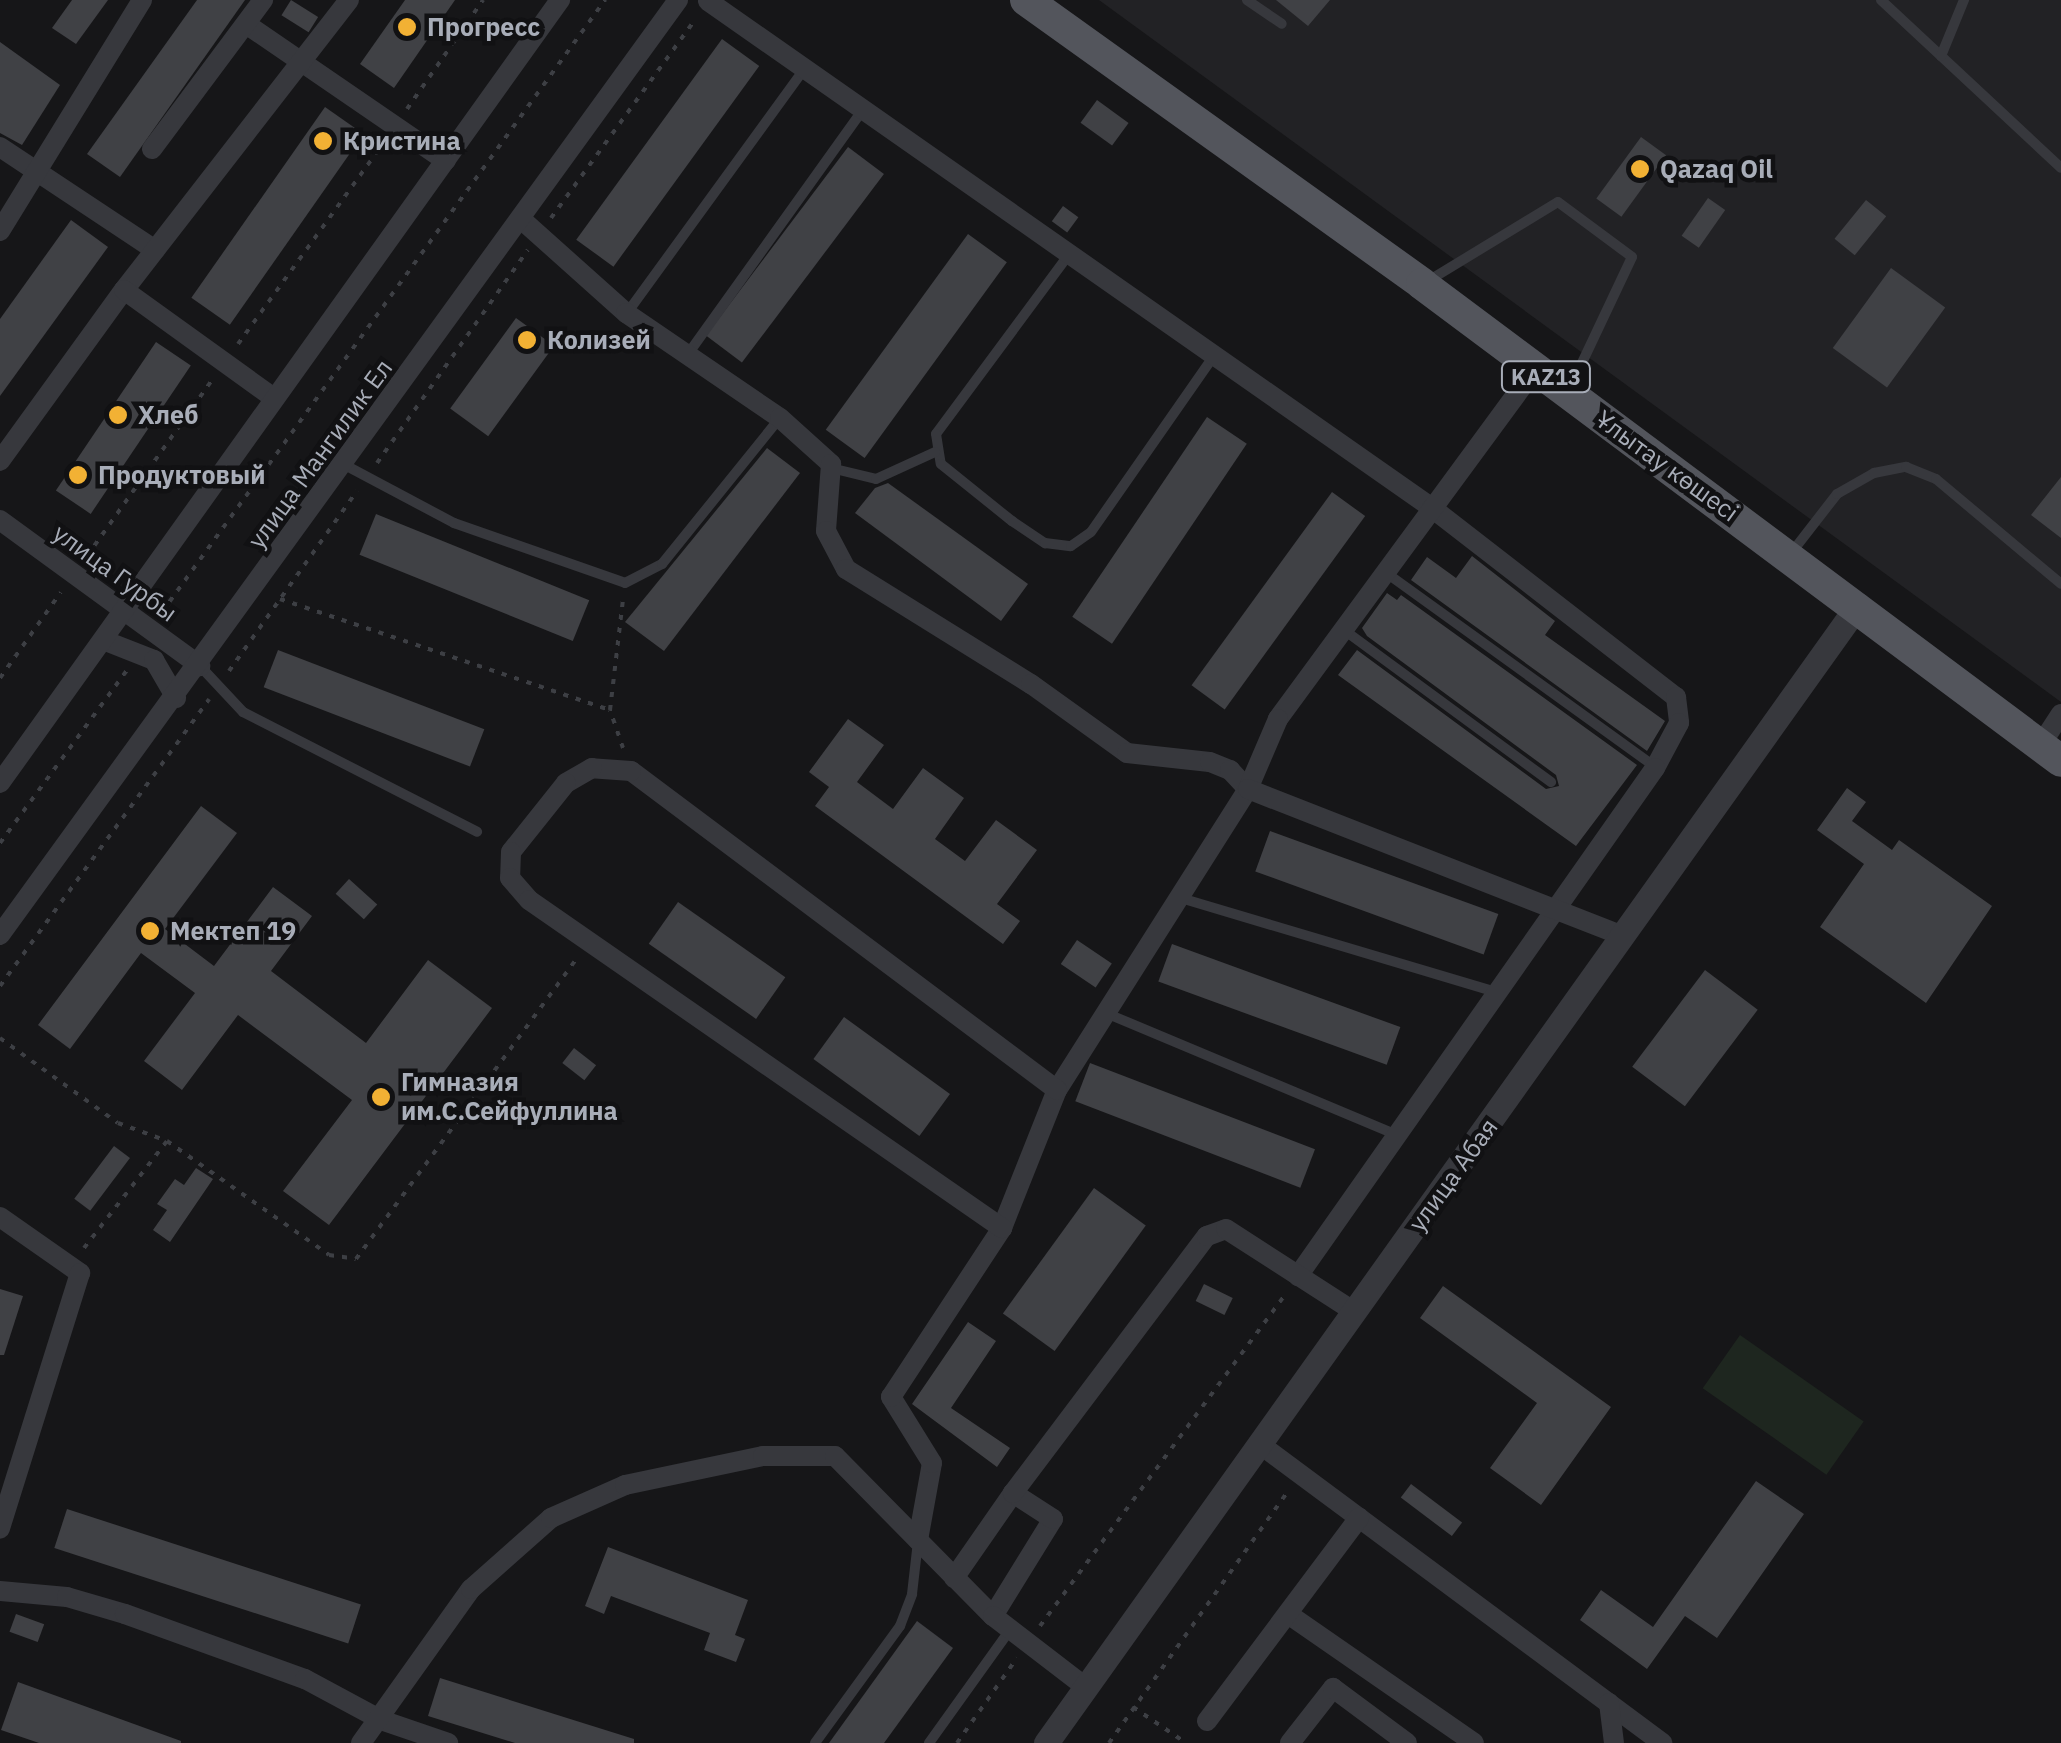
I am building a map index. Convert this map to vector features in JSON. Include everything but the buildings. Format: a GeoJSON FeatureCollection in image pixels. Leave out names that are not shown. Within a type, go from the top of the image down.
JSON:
{"type":"FeatureCollection","features":[{"type":"Feature","properties":{"kind":"main road","name":"Ұлытау көшесі"},"geometry":{"type":"LineString","coordinates":[[1026,0],[1422,284],[2050,753]]}},
{"type":"Feature","properties":{"kind":"street"},"geometry":{"type":"LineString","coordinates":[[0,231],[142,0]]}},
{"type":"Feature","properties":{"kind":"street"},"geometry":{"type":"LineString","coordinates":[[152,149],[264,0]]}},
{"type":"Feature","properties":{"kind":"street"},"geometry":{"type":"LineString","coordinates":[[0,782],[560,0]]}},
{"type":"Feature","properties":{"kind":"street","name":"улица Мангилик Ел"},"geometry":{"type":"LineString","coordinates":[[0,935],[200,666],[678,0]]}},
{"type":"Feature","properties":{"kind":"street"},"geometry":{"type":"LineString","coordinates":[[0,462],[124,290],[344,2]]}},
{"type":"Feature","properties":{"kind":"street"},"geometry":{"type":"LineString","coordinates":[[708,2],[1067,257],[1432,508],[1676,698],[1679,723],[1656,768],[1298,1276]]}},
{"type":"Feature","properties":{"kind":"street"},"geometry":{"type":"LineString","coordinates":[[246,24],[298,64],[446,161]]}},
{"type":"Feature","properties":{"kind":"street"},"geometry":{"type":"LineString","coordinates":[[0,146],[155,250]]}},
{"type":"Feature","properties":{"kind":"street"},"geometry":{"type":"LineString","coordinates":[[521,219],[626,313],[780,418],[835,469],[826,531],[846,569],[1030,684],[1127,754],[1210,762],[1230,770],[1248,789],[1558,906],[1623,936]]}},
{"type":"Feature","properties":{"kind":"street"},"geometry":{"type":"LineString","coordinates":[[124,290],[274,398]]}},
{"type":"Feature","properties":{"kind":"street"},"geometry":{"type":"LineString","coordinates":[[918,1540],[932,1463],[891,1396],[1002,1228],[1058,1090],[1184,900],[1248,789],[1278,719],[1535,369]]}},
{"type":"Feature","properties":{"kind":"street","name":"улица Гурбы"},"geometry":{"type":"LineString","coordinates":[[0,520],[200,666]]}},
{"type":"Feature","properties":{"kind":"street","name":"улица Абая"},"geometry":{"type":"LineString","coordinates":[[1046,1743],[1858,606]]}},
{"type":"Feature","properties":{"kind":"street"},"geometry":{"type":"LineString","coordinates":[[103,640],[141,650],[176,698]]}},
{"type":"Feature","properties":{"kind":"street"},"geometry":{"type":"LineString","coordinates":[[2050,753],[2061,714]]}},
{"type":"Feature","properties":{"kind":"street"},"geometry":{"type":"LineString","coordinates":[[1002,1228],[529,900],[510,878],[511,852],[566,783],[592,768],[631,771],[1058,1090]]}},
{"type":"Feature","properties":{"kind":"street"},"geometry":{"type":"LineString","coordinates":[[0,1217],[80,1272],[0,1529]]}},
{"type":"Feature","properties":{"kind":"street"},"geometry":{"type":"LineString","coordinates":[[954,1578],[1013,1493],[1216,1228],[1354,1312]]}},
{"type":"Feature","properties":{"kind":"street"},"geometry":{"type":"LineString","coordinates":[[1261,1445],[1662,1743]]}},
{"type":"Feature","properties":{"kind":"street"},"geometry":{"type":"LineString","coordinates":[[360,1743],[382,1720],[471,1589],[505,1554],[551,1518],[625,1485],[763,1456],[835,1456],[993,1616],[1087,1688]]}},
{"type":"Feature","properties":{"kind":"street"},"geometry":{"type":"LineString","coordinates":[[993,1616],[1053,1519],[1013,1493]]}},
{"type":"Feature","properties":{"kind":"street"},"geometry":{"type":"LineString","coordinates":[[1207,1722],[1360,1518]]}},
{"type":"Feature","properties":{"kind":"street"},"geometry":{"type":"LineString","coordinates":[[0,1591],[67,1597],[124,1614],[304,1679],[382,1720],[448,1743]]}},
{"type":"Feature","properties":{"kind":"street"},"geometry":{"type":"LineString","coordinates":[[1288,1614],[1474,1743]]}},
{"type":"Feature","properties":{"kind":"street"},"geometry":{"type":"LineString","coordinates":[[1290,1743],[1333,1688],[1407,1743]]}},
{"type":"Feature","properties":{"kind":"street"},"geometry":{"type":"LineString","coordinates":[[1609,1703],[1614,1743]]}},
{"type":"Feature","properties":{"kind":"lane"},"geometry":{"type":"LineString","coordinates":[[1247,0],[1282,24]]}},
{"type":"Feature","properties":{"kind":"lane"},"geometry":{"type":"LineString","coordinates":[[1881,0],[2061,168]]}},
{"type":"Feature","properties":{"kind":"lane"},"geometry":{"type":"LineString","coordinates":[[1941,56],[1964,0]]}},
{"type":"Feature","properties":{"kind":"lane"},"geometry":{"type":"LineString","coordinates":[[626,313],[803,71]]}},
{"type":"Feature","properties":{"kind":"lane"},"geometry":{"type":"LineString","coordinates":[[688,354],[861,112]]}},
{"type":"Feature","properties":{"kind":"lane"},"geometry":{"type":"LineString","coordinates":[[1422,284],[1558,202],[1632,257],[1568,394]]}},
{"type":"Feature","properties":{"kind":"lane"},"geometry":{"type":"LineString","coordinates":[[934,452],[936,434],[958,400],[1067,257]]}},
{"type":"Feature","properties":{"kind":"lane"},"geometry":{"type":"LineString","coordinates":[[934,452],[1012,521],[1046,543],[1071,546],[1091,532],[1214,356]]}},
{"type":"Feature","properties":{"kind":"lane"},"geometry":{"type":"LineString","coordinates":[[343,464],[454,523],[625,583],[662,564],[780,418]]}},
{"type":"Feature","properties":{"kind":"lane"},"geometry":{"type":"LineString","coordinates":[[835,469],[876,479],[934,452]]}},
{"type":"Feature","properties":{"kind":"lane"},"geometry":{"type":"LineString","coordinates":[[1790,556],[1837,494],[1874,473],[1906,467],[1936,479],[2061,584]]}},
{"type":"Feature","properties":{"kind":"lane"},"geometry":{"type":"LineString","coordinates":[[1385,572],[1656,768]]}},
{"type":"Feature","properties":{"kind":"lane"},"geometry":{"type":"LineString","coordinates":[[1343,630],[1551,782]]}},
{"type":"Feature","properties":{"kind":"lane"},"geometry":{"type":"LineString","coordinates":[[200,666],[217,688],[261,722],[478,832]]}},
{"type":"Feature","properties":{"kind":"lane"},"geometry":{"type":"LineString","coordinates":[[1184,900],[1496,993]]}},
{"type":"Feature","properties":{"kind":"lane"},"geometry":{"type":"LineString","coordinates":[[1108,1014],[1396,1134]]}},
{"type":"Feature","properties":{"kind":"lane"},"geometry":{"type":"LineString","coordinates":[[815,1743],[900,1626],[912,1594],[918,1540]]}},
{"type":"Feature","properties":{"kind":"lane"},"geometry":{"type":"LineString","coordinates":[[929,1743],[1011,1630]]}},
{"type":"Feature","properties":{"kind":"path"},"geometry":{"type":"LineString","coordinates":[[0,678],[484,0]]}},
{"type":"Feature","properties":{"kind":"path"},"geometry":{"type":"LineString","coordinates":[[149,629],[605,0]]}},
{"type":"Feature","properties":{"kind":"path"},"geometry":{"type":"LineString","coordinates":[[0,986],[708,2]]}},
{"type":"Feature","properties":{"kind":"path"},"geometry":{"type":"LineString","coordinates":[[625,583],[610,710],[631,771]]}},
{"type":"Feature","properties":{"kind":"path"},"geometry":{"type":"LineString","coordinates":[[280,600],[610,710]]}},
{"type":"Feature","properties":{"kind":"path"},"geometry":{"type":"LineString","coordinates":[[0,843],[141,650]]}},
{"type":"Feature","properties":{"kind":"path"},"geometry":{"type":"LineString","coordinates":[[0,1038],[118,1123],[167,1141],[329,1255],[356,1259],[589,942]]}},
{"type":"Feature","properties":{"kind":"path"},"geometry":{"type":"LineString","coordinates":[[70,1266],[167,1141]]}},
{"type":"Feature","properties":{"kind":"path"},"geometry":{"type":"LineString","coordinates":[[957,1743],[1298,1276]]}},
{"type":"Feature","properties":{"kind":"path"},"geometry":{"type":"LineString","coordinates":[[1109,1743],[1300,1474]]}},
{"type":"Feature","properties":{"kind":"path"},"geometry":{"type":"LineString","coordinates":[[1133,1707],[1186,1743]]}},
{"type":"Feature","properties":{"kind":"shaded area"},"geometry":{"type":"Polygon","coordinates":[[[1099,0],[2061,0],[2061,702],[1099,0]]]}},
{"type":"Feature","properties":{"kind":"shaded area"},"geometry":{"type":"Polygon","coordinates":[[[1740,1335],[1864,1422],[1826,1475],[1703,1388],[1740,1335]]]}},
{"type":"Feature","properties":{"kind":"place","name":"Прогресс"},"geometry":{"type":"Point","coordinates":[407,27]}},
{"type":"Feature","properties":{"kind":"place","name":"Кристина"},"geometry":{"type":"Point","coordinates":[323,141]}},
{"type":"Feature","properties":{"kind":"place","name":"Qazaq Oil"},"geometry":{"type":"Point","coordinates":[1640,169]}},
{"type":"Feature","properties":{"kind":"place","name":"Колизей"},"geometry":{"type":"Point","coordinates":[527,340]}},
{"type":"Feature","properties":{"kind":"place","name":"Хлеб"},"geometry":{"type":"Point","coordinates":[118,415]}},
{"type":"Feature","properties":{"kind":"place","name":"Продуктовый"},"geometry":{"type":"Point","coordinates":[78,475]}},
{"type":"Feature","properties":{"kind":"place","name":"Мектеп 19"},"geometry":{"type":"Point","coordinates":[150,931]}},
{"type":"Feature","properties":{"kind":"place","name":"Гимназия им.С.Сейфуллина"},"geometry":{"type":"Point","coordinates":[381,1097]}}]}
